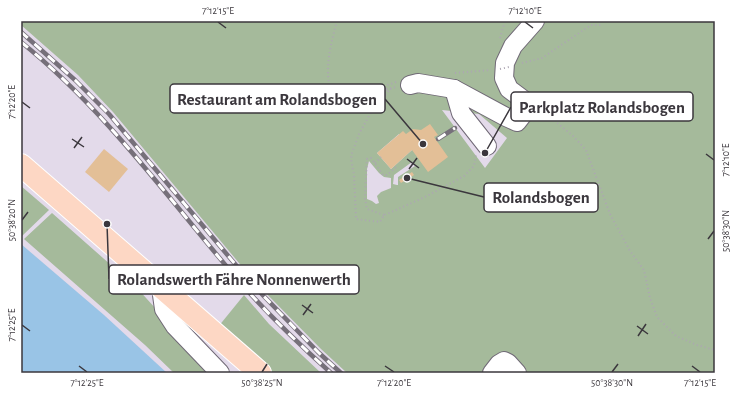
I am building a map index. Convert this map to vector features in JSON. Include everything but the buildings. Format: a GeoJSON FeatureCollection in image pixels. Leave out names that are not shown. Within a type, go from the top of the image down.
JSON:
{"type":"FeatureCollection","features":[{"type":"Feature","properties":{"kind":"main road"},"geometry":{"type":"LineString","coordinates":[[21,165],[260,373]]}},
{"type":"Feature","properties":{"kind":"lane"},"geometry":{"type":"LineString","coordinates":[[410,84],[418,83],[454,89],[517,122],[524,113],[525,101],[509,89],[504,78],[505,63],[513,46],[535,21]]}},
{"type":"Feature","properties":{"kind":"lane"},"geometry":{"type":"LineString","coordinates":[[454,89],[461,113],[482,150]]}},
{"type":"Feature","properties":{"kind":"lane"},"geometry":{"type":"LineString","coordinates":[[161,288],[164,309],[175,326],[220,373]]}},
{"type":"Feature","properties":{"kind":"lane"},"geometry":{"type":"LineString","coordinates":[[492,373],[499,364],[504,361],[508,363],[517,373]]}},
{"type":"Feature","properties":{"kind":"path"},"geometry":{"type":"LineString","coordinates":[[337,21],[328,58],[330,90],[334,94],[383,91],[391,88],[370,114]]}},
{"type":"Feature","properties":{"kind":"path"},"geometry":{"type":"LineString","coordinates":[[516,65],[542,58],[591,25],[602,25]]}},
{"type":"Feature","properties":{"kind":"path"},"geometry":{"type":"LineString","coordinates":[[500,69],[510,67]]}},
{"type":"Feature","properties":{"kind":"path"},"geometry":{"type":"LineString","coordinates":[[388,85],[359,134],[351,159],[354,175],[356,219],[380,222],[384,215],[424,197],[464,176],[474,166],[482,150]]}},
{"type":"Feature","properties":{"kind":"path"},"geometry":{"type":"LineString","coordinates":[[525,106],[543,111],[573,136],[586,150],[610,214],[630,250],[644,270],[650,298],[657,317],[676,336],[697,345],[715,350]]}},
{"type":"Feature","properties":{"kind":"path"},"geometry":{"type":"LineString","coordinates":[[374,164],[381,157]]}},
{"type":"Feature","properties":{"kind":"path"},"geometry":{"type":"LineString","coordinates":[[384,215],[367,209],[367,159],[371,158],[374,164],[384,175],[387,175],[396,167]]}},
{"type":"Feature","properties":{"kind":"green space"},"geometry":{"type":"Polygon","coordinates":[[[21,21],[715,21],[715,373],[347,373],[321,349],[254,281],[113,112],[78,75],[21,25],[21,21]],[[442,110],[485,168],[507,138],[479,114],[442,110]],[[399,134],[377,153],[391,169],[412,150],[399,134]],[[369,161],[367,169],[367,199],[376,204],[379,203],[377,196],[381,192],[391,188],[391,178],[384,177],[369,161]],[[412,162],[394,175],[393,184],[398,185],[398,177],[415,166],[412,162]]]}},
{"type":"Feature","properties":{"kind":"green space"},"geometry":{"type":"Polygon","coordinates":[[[21,186],[49,210],[22,236],[21,235],[21,186]]]}},
{"type":"Feature","properties":{"kind":"green space"},"geometry":{"type":"Polygon","coordinates":[[[52,213],[137,288],[214,373],[174,373],[145,345],[24,239],[52,213]]]}},
{"type":"Feature","properties":{"kind":"green space"},"geometry":{"type":"Polygon","coordinates":[[[244,295],[269,324],[321,373],[273,373],[218,327],[244,295]]]}},
{"type":"Feature","properties":{"kind":"water"},"geometry":{"type":"Polygon","coordinates":[[[21,244],[104,315],[167,373],[21,373],[21,244]]]}},
{"type":"Feature","properties":{"kind":"railway"},"geometry":{"type":"LineString","coordinates":[[21,32],[75,80],[109,114],[251,283],[318,352],[341,373]]}},
{"type":"Feature","properties":{"kind":"railway"},"geometry":{"type":"LineString","coordinates":[[21,42],[53,69],[111,128],[245,288],[287,332],[331,373]]}},
{"type":"Feature","properties":{"kind":"railway"},"geometry":{"type":"LineString","coordinates":[[438,139],[455,128]]}},
{"type":"Feature","properties":{"kind":"place","name":"Restaurant am Rolandsbogen"},"geometry":{"type":"Point","coordinates":[423,144]}},
{"type":"Feature","properties":{"kind":"place","name":"Parkplatz Rolandsbogen"},"geometry":{"type":"Point","coordinates":[485,153]}},
{"type":"Feature","properties":{"kind":"place","name":"Rolandsbogen"},"geometry":{"type":"Point","coordinates":[407,178]}},
{"type":"Feature","properties":{"kind":"place","name":"Rolandswerth Fähre Nonnenwerth"},"geometry":{"type":"Point","coordinates":[107,224]}}]}
